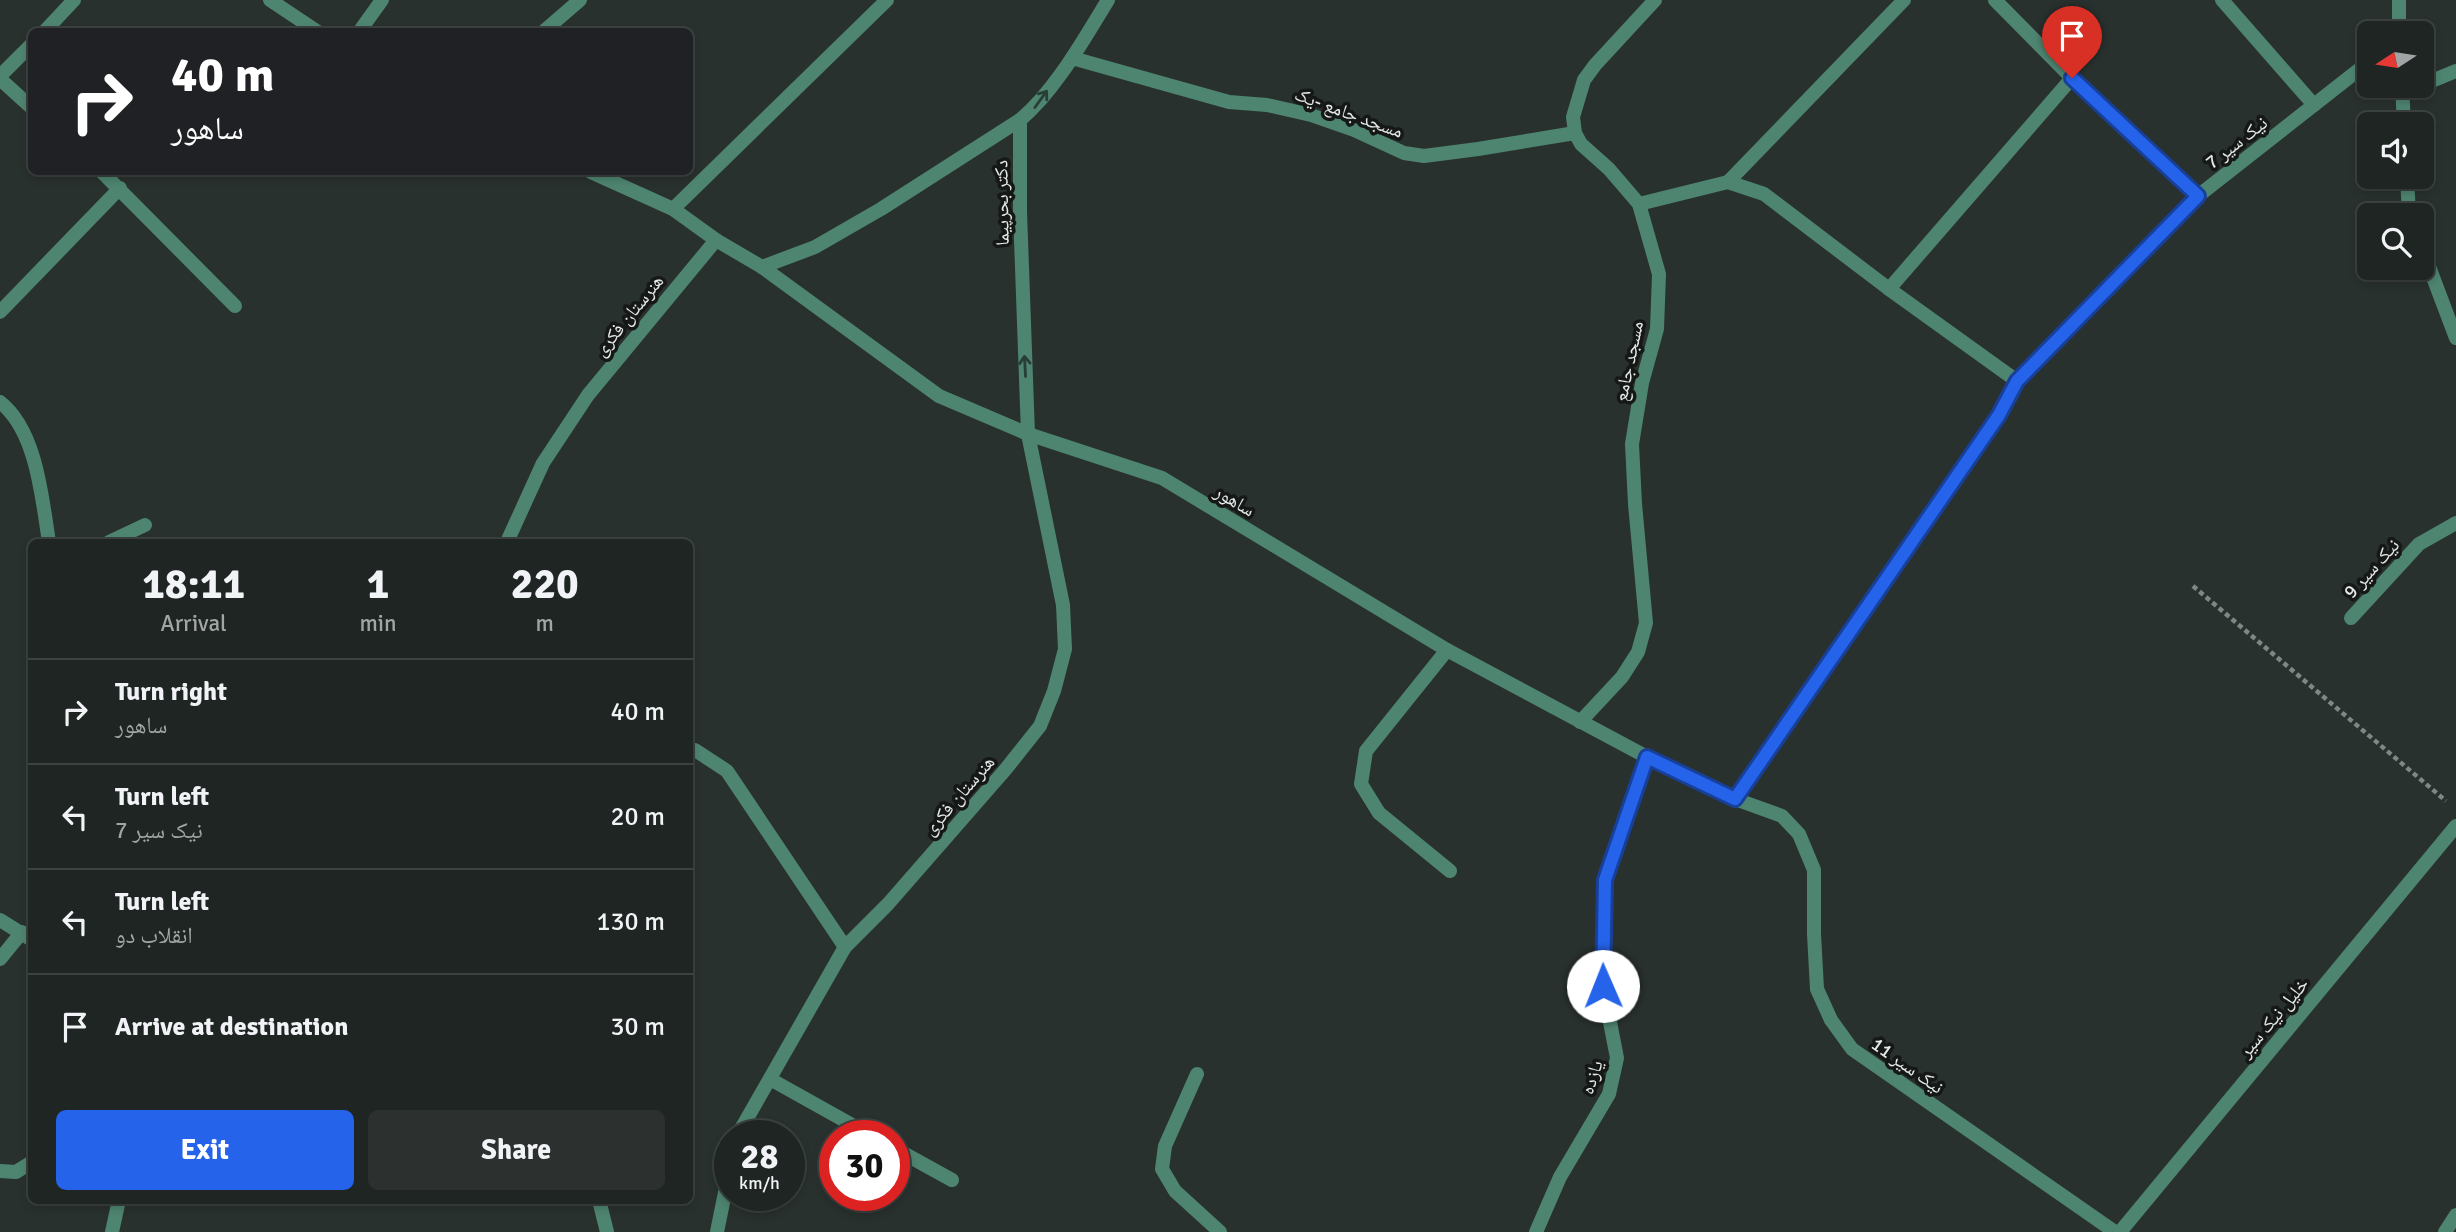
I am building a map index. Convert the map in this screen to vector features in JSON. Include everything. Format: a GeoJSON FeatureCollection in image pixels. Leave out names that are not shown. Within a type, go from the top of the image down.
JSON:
{"type":"FeatureCollection","features":[{"type":"Feature","properties":{"kind":"street"},"geometry":{"type":"LineString","coordinates":[[48,28],[74,0]]}},
{"type":"Feature","properties":{"kind":"street"},"geometry":{"type":"LineString","coordinates":[[270,0],[312,28]]}},
{"type":"Feature","properties":{"kind":"street"},"geometry":{"type":"LineString","coordinates":[[362,28],[382,0]]}},
{"type":"Feature","properties":{"kind":"street"},"geometry":{"type":"LineString","coordinates":[[548,28],[580,0]]}},
{"type":"Feature","properties":{"kind":"street"},"geometry":{"type":"LineString","coordinates":[[673,209],[887,0]]}},
{"type":"Feature","properties":{"kind":"street"},"geometry":{"type":"LineString","coordinates":[[762,267],[816,247],[1020,120],[1033,109],[1072,58],[1108,0]]}},
{"type":"Feature","properties":{"kind":"street"},"geometry":{"type":"LineString","coordinates":[[1575,133],[1573,117],[1584,80],[1656,0]]}},
{"type":"Feature","properties":{"kind":"street"},"geometry":{"type":"LineString","coordinates":[[1639,204],[1728,182],[1904,0]]}},
{"type":"Feature","properties":{"kind":"street"},"geometry":{"type":"LineString","coordinates":[[1994,0],[2072,78],[2198,196]]}},
{"type":"Feature","properties":{"kind":"street"},"geometry":{"type":"LineString","coordinates":[[2222,0],[2314,105]]}},
{"type":"Feature","properties":{"kind":"street"},"geometry":{"type":"LineString","coordinates":[[2399,0],[2399,21]]}},
{"type":"Feature","properties":{"kind":"street"},"geometry":{"type":"LineString","coordinates":[[28,48],[0,78],[28,104]]}},
{"type":"Feature","properties":{"kind":"street","name":"مسجد جامع -یک"},"geometry":{"type":"LineString","coordinates":[[1072,58],[1229,102],[1267,105],[1311,115],[1354,130],[1404,153],[1424,156],[1575,133]]}},
{"type":"Feature","properties":{"kind":"street","name":"نیک سیر 7"},"geometry":{"type":"LineString","coordinates":[[1735,799],[1999,415],[2017,381],[2198,196],[2357,71]]}},
{"type":"Feature","properties":{"kind":"street"},"geometry":{"type":"LineString","coordinates":[[2434,80],[2456,71]]}},
{"type":"Feature","properties":{"kind":"street"},"geometry":{"type":"LineString","coordinates":[[1889,289],[2072,78]]}},
{"type":"Feature","properties":{"kind":"street","name":"دکتر بحرپیما"},"geometry":{"type":"LineString","coordinates":[[1020,120],[1028,434]]}},
{"type":"Feature","properties":{"kind":"street","name":"مسجد جامع"},"geometry":{"type":"LineString","coordinates":[[1575,133],[1581,144],[1639,204],[1659,274],[1657,328],[1642,383],[1632,444],[1646,623],[1638,652],[1622,677],[1580,722]]}},
{"type":"Feature","properties":{"kind":"street"},"geometry":{"type":"LineString","coordinates":[[105,175],[235,306]]}},
{"type":"Feature","properties":{"kind":"street"},"geometry":{"type":"LineString","coordinates":[[598,175],[673,209],[716,240]]}},
{"type":"Feature","properties":{"kind":"street"},"geometry":{"type":"LineString","coordinates":[[1728,182],[1764,194],[2017,381]]}},
{"type":"Feature","properties":{"kind":"street"},"geometry":{"type":"LineString","coordinates":[[0,312],[120,188]]}},
{"type":"Feature","properties":{"kind":"street","name":"ساهور"},"geometry":{"type":"LineString","coordinates":[[716,240],[762,267],[939,396],[1028,434],[1162,478],[1447,650],[1647,757],[1735,799]]}},
{"type":"Feature","properties":{"kind":"street","name":"هنرستان فکری"},"geometry":{"type":"LineString","coordinates":[[508,539],[543,463],[588,395],[716,240]]}},
{"type":"Feature","properties":{"kind":"street"},"geometry":{"type":"LineString","coordinates":[[2434,280],[2456,338]]}},
{"type":"Feature","properties":{"kind":"street"},"geometry":{"type":"LineString","coordinates":[[0,402],[10,410],[27,441],[40,488],[48,539]]}},
{"type":"Feature","properties":{"kind":"street","name":"هنرستان فکری"},"geometry":{"type":"LineString","coordinates":[[746,1120],[845,947],[888,904],[1040,726],[1054,691],[1065,649],[1063,605],[1028,434]]}},
{"type":"Feature","properties":{"kind":"street","name":"نیک سیر 9"},"geometry":{"type":"LineString","coordinates":[[2351,618],[2419,544],[2456,523]]}},
{"type":"Feature","properties":{"kind":"street"},"geometry":{"type":"LineString","coordinates":[[115,539],[145,525]]}},
{"type":"Feature","properties":{"kind":"street"},"geometry":{"type":"LineString","coordinates":[[1447,650],[1366,751],[1361,784],[1379,813],[1450,871]]}},
{"type":"Feature","properties":{"kind":"street"},"geometry":{"type":"LineString","coordinates":[[693,750],[727,771],[845,947]]}},
{"type":"Feature","properties":{"kind":"street","name":"یازده"},"geometry":{"type":"LineString","coordinates":[[1536,1232],[1560,1177],[1609,1094],[1617,1058],[1603,986],[1605,880],[1647,757]]}},
{"type":"Feature","properties":{"kind":"street","name":"نیک سیر 11"},"geometry":{"type":"LineString","coordinates":[[1735,799],[1782,816],[1800,834],[1814,870],[1817,989],[1831,1020],[1852,1049],[2117,1232]]}},
{"type":"Feature","properties":{"kind":"street","name":"خلیل نیک سیر"},"geometry":{"type":"LineString","coordinates":[[2117,1232],[2456,825]]}},
{"type":"Feature","properties":{"kind":"street"},"geometry":{"type":"LineString","coordinates":[[0,920],[27,936],[0,959]]}},
{"type":"Feature","properties":{"kind":"street"},"geometry":{"type":"LineString","coordinates":[[1197,1074],[1165,1146],[1162,1169],[1175,1191],[1220,1232]]}},
{"type":"Feature","properties":{"kind":"street"},"geometry":{"type":"LineString","coordinates":[[770,1079],[843,1120]]}},
{"type":"Feature","properties":{"kind":"street"},"geometry":{"type":"LineString","coordinates":[[910,1157],[952,1181]]}},
{"type":"Feature","properties":{"kind":"street"},"geometry":{"type":"LineString","coordinates":[[0,1171],[16,1172],[28,1164]]}},
{"type":"Feature","properties":{"kind":"street"},"geometry":{"type":"LineString","coordinates":[[112,1232],[118,1204]]}},
{"type":"Feature","properties":{"kind":"street"},"geometry":{"type":"LineString","coordinates":[[600,1204],[607,1232]]}},
{"type":"Feature","properties":{"kind":"street"},"geometry":{"type":"LineString","coordinates":[[717,1232],[721,1211]]}},
{"type":"Feature","properties":{"kind":"street"},"geometry":{"type":"LineString","coordinates":[[2445,1232],[2456,1215]]}},
{"type":"Feature","properties":{"kind":"path"},"geometry":{"type":"LineString","coordinates":[[2193,586],[2456,810]]}},
{"type":"Feature","properties":{"kind":"route"},"geometry":{"type":"LineString","coordinates":[[1603,986],[1605,880],[1647,757],[1735,799],[1999,415],[2017,381],[2198,196],[2072,78]]}}]}
